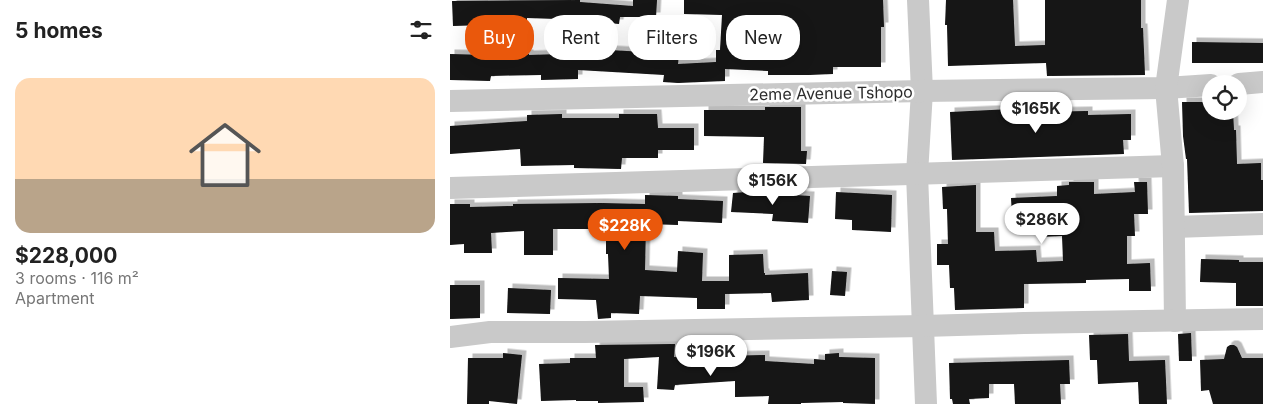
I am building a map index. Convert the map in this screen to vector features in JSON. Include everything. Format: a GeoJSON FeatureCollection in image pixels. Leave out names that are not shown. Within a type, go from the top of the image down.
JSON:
{"type":"FeatureCollection","features":[{"type":"Feature","properties":{"kind":"street"},"geometry":{"type":"LineString","coordinates":[[918,0],[922,91],[917,174],[926,404]]}},
{"type":"Feature","properties":{"kind":"street"},"geometry":{"type":"LineString","coordinates":[[1175,321],[1173,166],[1166,88],[1178,0]]}},
{"type":"Feature","properties":{"kind":"street"},"geometry":{"type":"LineString","coordinates":[[1247,83],[1263,82]]}},
{"type":"Feature","properties":{"kind":"street","name":"2eme Avenue Tshopo"},"geometry":{"type":"LineString","coordinates":[[450,102],[922,91],[1166,88],[1202,86]]}},
{"type":"Feature","properties":{"kind":"street"},"geometry":{"type":"LineString","coordinates":[[450,188],[1173,166]]}},
{"type":"Feature","properties":{"kind":"street"},"geometry":{"type":"LineString","coordinates":[[1174,227],[1263,224]]}},
{"type":"Feature","properties":{"kind":"street"},"geometry":{"type":"LineString","coordinates":[[450,337],[490,332],[595,332],[1263,319]]}},
{"type":"Feature","properties":{"kind":"building"},"geometry":{"type":"Polygon","coordinates":[[[580,0],[580,2],[633,6],[633,0],[657,0],[656,15],[628,15],[628,17],[620,17],[619,24],[618,15],[544,15],[544,19],[534,18],[534,15],[465,15],[465,26],[453,26],[452,1],[580,0]]]}},
{"type":"Feature","properties":{"kind":"building"},"geometry":{"type":"Polygon","coordinates":[[[684,0],[883,0],[884,27],[881,27],[881,67],[833,67],[833,74],[809,75],[768,75],[768,71],[725,69],[725,81],[678,83],[663,82],[664,75],[578,70],[578,79],[541,80],[541,75],[491,76],[490,81],[450,80],[450,54],[465,54],[465,60],[534,60],[534,55],[544,55],[544,60],[618,60],[618,50],[628,51],[628,60],[678,60],[678,64],[716,62],[716,50],[720,50],[722,15],[684,14],[684,0]]]}},
{"type":"Feature","properties":{"kind":"building"},"geometry":{"type":"Polygon","coordinates":[[[946,0],[1013,0],[1015,46],[1045,45],[1045,0],[1141,0],[1145,75],[1047,76],[1046,63],[948,66],[947,25],[945,25],[946,0]]]}},
{"type":"Feature","properties":{"kind":"building"},"geometry":{"type":"Polygon","coordinates":[[[1192,42],[1263,43],[1263,63],[1192,63],[1192,42]]]}},
{"type":"Feature","properties":{"kind":"building"},"geometry":{"type":"Polygon","coordinates":[[[1182,102],[1202,102],[1202,120],[1233,120],[1234,130],[1236,130],[1237,164],[1261,163],[1263,211],[1189,213],[1187,159],[1183,136],[1182,102]]]}},
{"type":"Feature","properties":{"kind":"building"},"geometry":{"type":"Polygon","coordinates":[[[765,107],[801,107],[801,151],[807,151],[806,164],[763,163],[764,137],[704,136],[704,110],[765,110],[765,107]]]}},
{"type":"Feature","properties":{"kind":"building"},"geometry":{"type":"Polygon","coordinates":[[[1012,109],[1012,111],[1037,110],[1037,112],[1088,111],[1088,115],[1131,114],[1131,140],[1123,140],[1124,154],[952,160],[950,112],[1012,109]]]}},
{"type":"Feature","properties":{"kind":"building"},"geometry":{"type":"Polygon","coordinates":[[[562,114],[562,118],[619,118],[619,114],[657,114],[658,128],[694,128],[694,150],[658,150],[658,158],[622,158],[621,169],[574,168],[574,165],[521,166],[520,149],[450,154],[450,126],[527,121],[527,115],[562,114]]]}},
{"type":"Feature","properties":{"kind":"building"},"geometry":{"type":"Polygon","coordinates":[[[1069,182],[1094,182],[1094,194],[1135,192],[1134,182],[1147,182],[1148,214],[1134,214],[1135,236],[1127,236],[1127,264],[1150,263],[1151,291],[1129,291],[1129,279],[1086,280],[1086,283],[1024,284],[1024,308],[955,310],[954,288],[950,288],[949,265],[937,265],[937,244],[948,244],[947,209],[943,209],[942,187],[976,185],[976,232],[994,232],[995,251],[1036,250],[1037,262],[1063,261],[1062,236],[1039,237],[1038,215],[1012,216],[1011,198],[1057,196],[1057,186],[1069,185],[1069,182]]]}},
{"type":"Feature","properties":{"kind":"building"},"geometry":{"type":"Polygon","coordinates":[[[747,192],[810,196],[808,223],[772,221],[773,214],[731,212],[733,193],[747,192]]]}},
{"type":"Feature","properties":{"kind":"building"},"geometry":{"type":"Polygon","coordinates":[[[836,192],[892,195],[891,232],[852,230],[852,220],[835,219],[836,192]]]}},
{"type":"Feature","properties":{"kind":"building"},"geometry":{"type":"Polygon","coordinates":[[[645,195],[678,196],[678,199],[723,201],[722,223],[678,221],[678,225],[646,224],[645,270],[677,272],[678,251],[703,253],[702,281],[729,281],[729,255],[763,254],[765,275],[808,273],[809,300],[772,302],[771,293],[725,294],[725,309],[697,309],[697,298],[640,296],[639,314],[611,313],[611,318],[598,319],[596,300],[558,299],[558,278],[609,279],[606,229],[553,229],[553,255],[524,255],[524,231],[491,233],[492,253],[464,253],[464,244],[450,245],[450,204],[470,204],[470,207],[513,206],[513,204],[645,204],[645,195]]]}},
{"type":"Feature","properties":{"kind":"building"},"geometry":{"type":"Polygon","coordinates":[[[1201,259],[1263,262],[1263,306],[1236,306],[1236,283],[1200,282],[1201,259]]]}},
{"type":"Feature","properties":{"kind":"building"},"geometry":{"type":"Polygon","coordinates":[[[832,271],[847,272],[845,296],[830,295],[832,271]]]}},
{"type":"Feature","properties":{"kind":"building"},"geometry":{"type":"Polygon","coordinates":[[[450,285],[480,285],[480,318],[450,319],[450,285]]]}},
{"type":"Feature","properties":{"kind":"building"},"geometry":{"type":"Polygon","coordinates":[[[508,288],[551,290],[550,314],[507,313],[508,288]]]}},
{"type":"Feature","properties":{"kind":"building"},"geometry":{"type":"Polygon","coordinates":[[[1191,333],[1192,361],[1179,361],[1178,334],[1191,333]]]}},
{"type":"Feature","properties":{"kind":"building"},"geometry":{"type":"Polygon","coordinates":[[[1128,334],[1129,361],[1165,360],[1167,404],[1139,404],[1138,382],[1098,384],[1097,360],[1090,360],[1089,335],[1128,334]]]}},
{"type":"Feature","properties":{"kind":"building"},"geometry":{"type":"Polygon","coordinates":[[[675,344],[674,357],[718,354],[718,356],[765,355],[765,361],[814,364],[814,359],[825,360],[825,354],[839,353],[839,357],[875,358],[875,404],[843,402],[768,404],[769,396],[735,397],[735,381],[675,385],[674,390],[657,389],[659,357],[624,359],[624,387],[643,387],[644,402],[541,401],[539,364],[570,363],[570,358],[596,358],[595,345],[675,344]]]}},
{"type":"Feature","properties":{"kind":"building"},"geometry":{"type":"Polygon","coordinates":[[[1230,345],[1237,347],[1242,358],[1263,358],[1263,404],[1213,404],[1209,390],[1201,391],[1200,360],[1224,359],[1227,347],[1230,345]]]}},
{"type":"Feature","properties":{"kind":"building"},"geometry":{"type":"Polygon","coordinates":[[[503,353],[522,355],[517,404],[489,401],[489,404],[467,404],[468,358],[503,358],[503,353]]]}},
{"type":"Feature","properties":{"kind":"building"},"geometry":{"type":"Polygon","coordinates":[[[1069,360],[1070,384],[1060,384],[1061,404],[1015,404],[1014,384],[989,384],[989,398],[969,399],[970,404],[953,404],[952,399],[950,399],[949,363],[1069,360]]]}}]}
